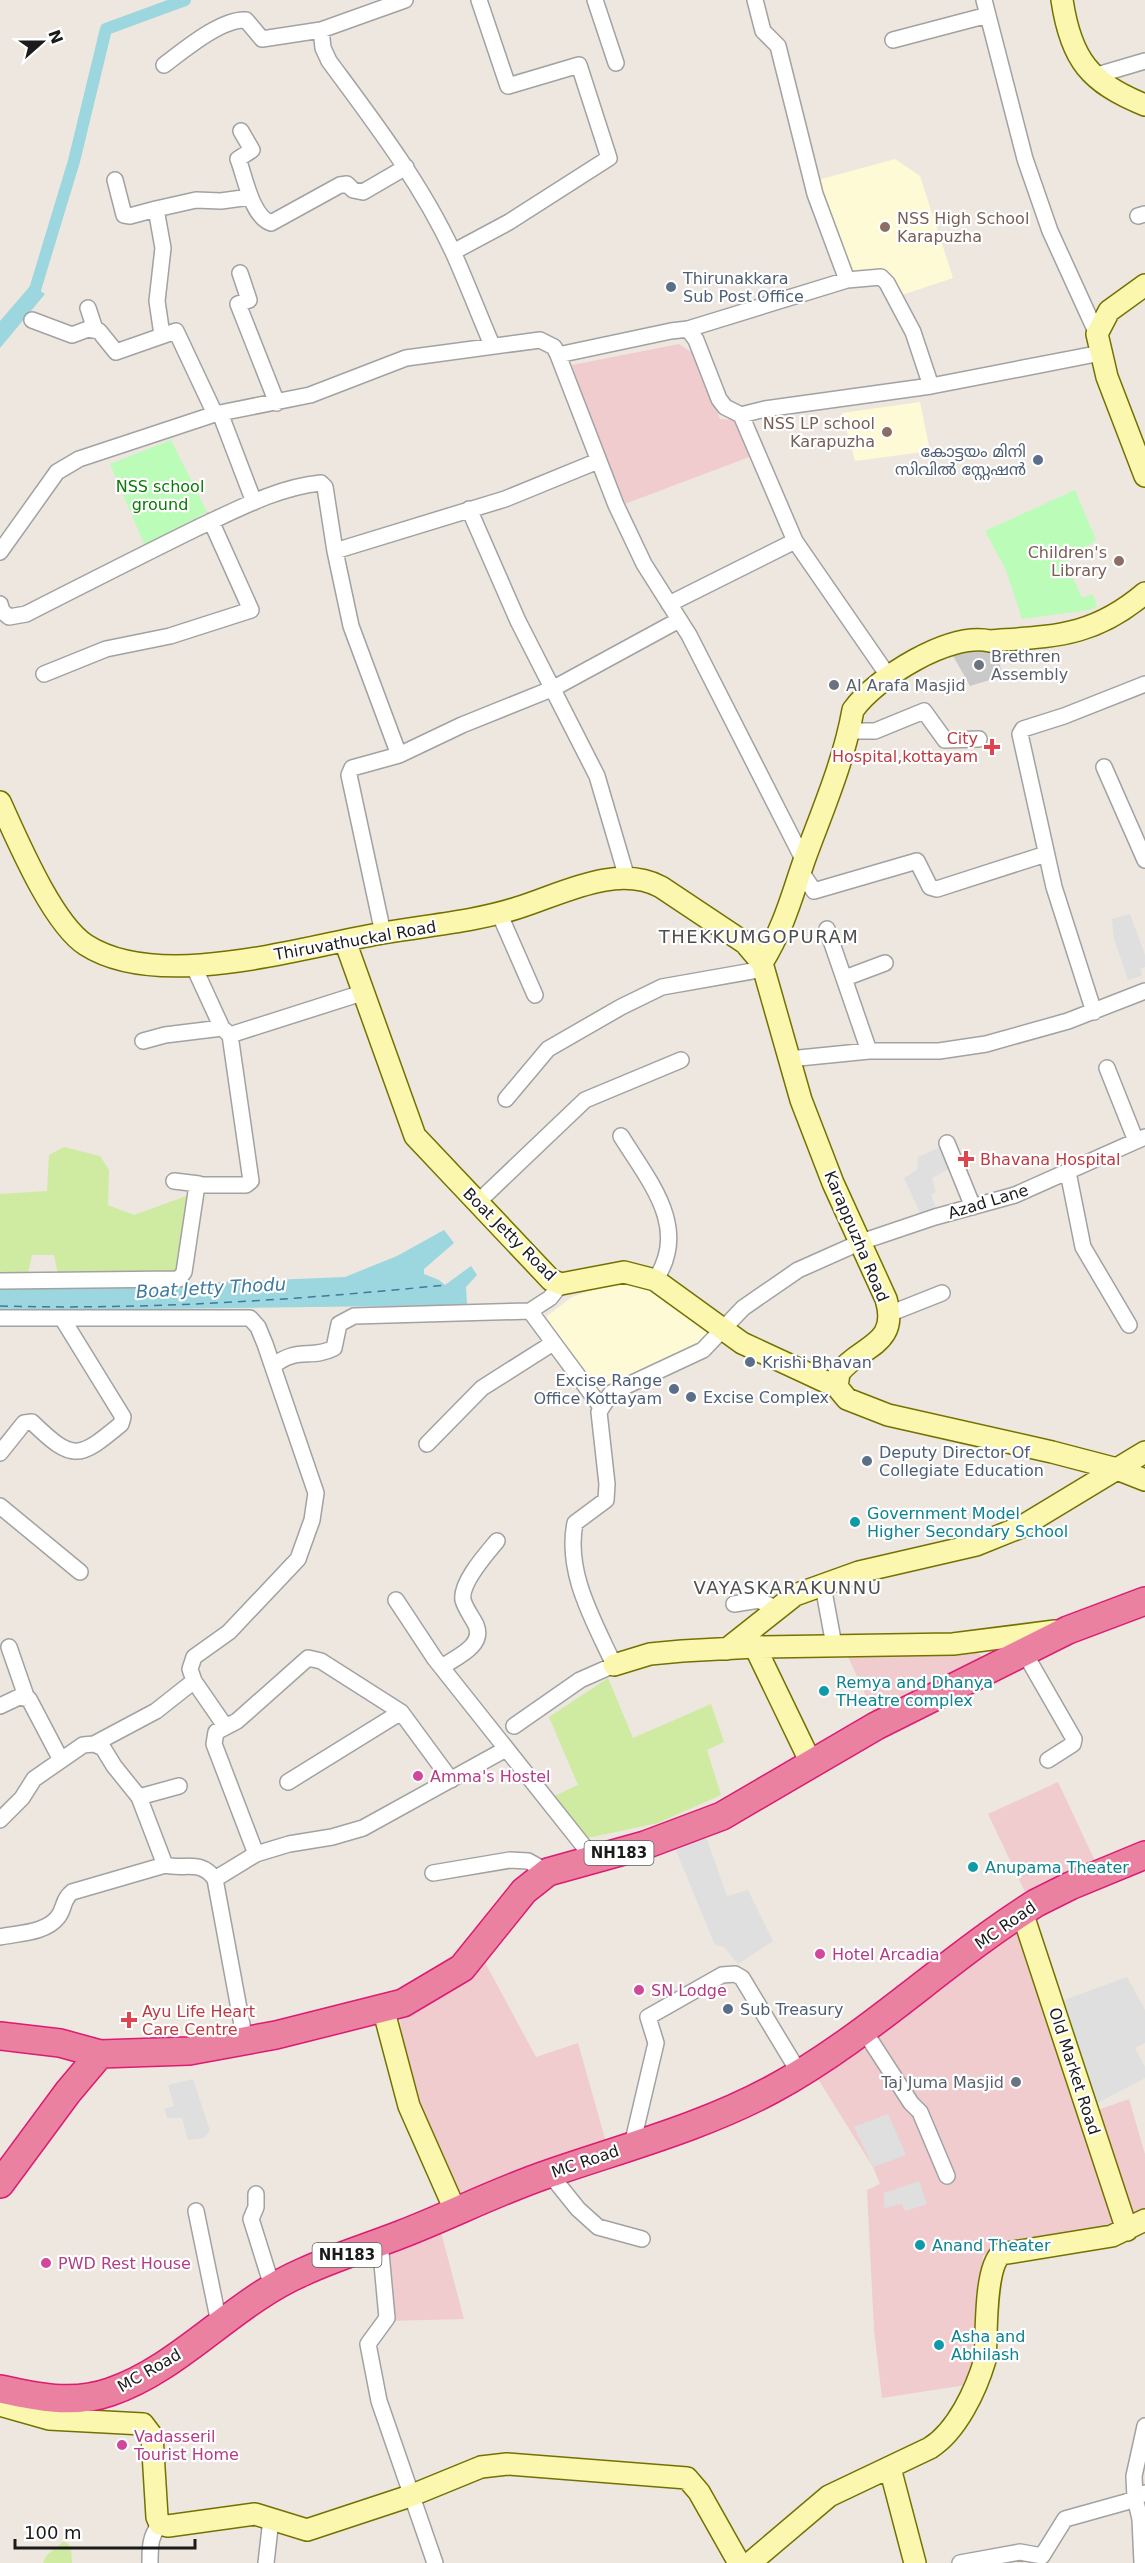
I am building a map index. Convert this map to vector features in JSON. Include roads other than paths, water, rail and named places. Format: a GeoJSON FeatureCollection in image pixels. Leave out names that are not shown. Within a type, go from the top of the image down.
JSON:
{"type":"FeatureCollection","features":[{"type":"Feature","properties":{"kind":"highway","name":"NH183"},"geometry":{"type":"LineString","coordinates":[[0,2036],[60,2043],[100,2054],[189,2051],[245,2041],[403,2002],[462,1968],[524,1891],[548,1872],[645,1845],[722,1816],[876,1726],[1068,1630],[1143,1603]]}},
{"type":"Feature","properties":{"kind":"highway","name":"MC Road"},"geometry":{"type":"LineString","coordinates":[[0,2389],[57,2399],[73,2399],[108,2393],[143,2377],[273,2286],[549,2173],[709,2118],[770,2091],[800,2074],[1022,1912],[1052,1894],[1145,1855]]}},
{"type":"Feature","properties":{"kind":"highway"},"geometry":{"type":"LineString","coordinates":[[60,2043],[70,2058],[72,2077],[68,2091]]}},
{"type":"Feature","properties":{"kind":"highway"},"geometry":{"type":"LineString","coordinates":[[0,2184],[68,2091],[100,2054]]}},
{"type":"Feature","properties":{"kind":"main road"},"geometry":{"type":"LineString","coordinates":[[1062,0],[1064,16],[1077,52],[1094,76],[1107,89],[1145,105]]}},
{"type":"Feature","properties":{"kind":"main road"},"geometry":{"type":"LineString","coordinates":[[1145,285],[1115,306],[1099,344],[1107,377],[1142,454],[1145,476]]}},
{"type":"Feature","properties":{"kind":"main road"},"geometry":{"type":"LineString","coordinates":[[763,966],[787,916],[832,788],[853,710],[861,699],[911,663],[959,643],[980,639],[990,641],[1049,636],[1083,629],[1120,614],[1145,593]]}},
{"type":"Feature","properties":{"kind":"main road","name":"Thiruvathuckal Road"},"geometry":{"type":"LineString","coordinates":[[0,802],[35,875],[79,939],[93,948],[147,965],[194,967],[345,941],[499,913],[569,889],[627,878],[651,882],[684,901],[745,943],[763,966]]}},
{"type":"Feature","properties":{"kind":"main road","name":"Boat Jetty Road"},"geometry":{"type":"LineString","coordinates":[[345,941],[415,1136],[551,1280],[561,1284],[624,1272],[655,1280],[742,1343],[837,1387]]}},
{"type":"Feature","properties":{"kind":"main road","name":"Karappuzha Road"},"geometry":{"type":"LineString","coordinates":[[763,966],[789,1059],[820,1151],[861,1242],[889,1314],[884,1336],[843,1366],[839,1373],[837,1387]]}},
{"type":"Feature","properties":{"kind":"main road"},"geometry":{"type":"LineString","coordinates":[[837,1387],[853,1402],[901,1419],[1117,1469],[1145,1480]]}},
{"type":"Feature","properties":{"kind":"main road"},"geometry":{"type":"LineString","coordinates":[[727,1649],[795,1595],[859,1572],[976,1545],[1021,1527],[1145,1452]]}},
{"type":"Feature","properties":{"kind":"main road"},"geometry":{"type":"LineString","coordinates":[[614,1665],[650,1654],[755,1647],[953,1644],[1068,1630]]}},
{"type":"Feature","properties":{"kind":"main road"},"geometry":{"type":"LineString","coordinates":[[755,1647],[811,1763]]}},
{"type":"Feature","properties":{"kind":"main road","name":"Old Market Road"},"geometry":{"type":"LineString","coordinates":[[1022,1912],[1136,2225]]}},
{"type":"Feature","properties":{"kind":"main road"},"geometry":{"type":"LineString","coordinates":[[384,2008],[410,2106],[455,2210]]}},
{"type":"Feature","properties":{"kind":"main road"},"geometry":{"type":"LineString","coordinates":[[750,2563],[829,2496],[939,2443],[954,2424],[981,2373],[985,2360],[991,2276],[996,2259],[1013,2250],[1099,2238],[1136,2225]]}},
{"type":"Feature","properties":{"kind":"main road"},"geometry":{"type":"LineString","coordinates":[[0,2405],[49,2419],[143,2424],[152,2436],[157,2517],[160,2524],[168,2526],[255,2514],[307,2530],[410,2496],[481,2467],[507,2464],[687,2478],[699,2492],[739,2563]]}},
{"type":"Feature","properties":{"kind":"main road"},"geometry":{"type":"LineString","coordinates":[[890,2468],[915,2563]]}},
{"type":"Feature","properties":{"kind":"street"},"geometry":{"type":"LineString","coordinates":[[164,65],[200,39],[235,19],[246,20],[262,39],[321,30],[380,4],[405,0]]}},
{"type":"Feature","properties":{"kind":"street"},"geometry":{"type":"LineString","coordinates":[[453,252],[509,222],[609,158],[579,65],[508,86],[479,0]]}},
{"type":"Feature","properties":{"kind":"street"},"geometry":{"type":"LineString","coordinates":[[595,0],[616,63]]}},
{"type":"Feature","properties":{"kind":"street"},"geometry":{"type":"LineString","coordinates":[[754,0],[763,31],[778,46],[803,137],[815,194],[847,280]]}},
{"type":"Feature","properties":{"kind":"street"},"geometry":{"type":"LineString","coordinates":[[741,415],[765,409],[931,386],[1099,344],[1050,231],[1025,159],[986,8],[893,40]]}},
{"type":"Feature","properties":{"kind":"street"},"geometry":{"type":"LineString","coordinates":[[321,30],[329,61],[406,167],[453,252],[492,345]]}},
{"type":"Feature","properties":{"kind":"street"},"geometry":{"type":"LineString","coordinates":[[1094,76],[1145,62]]}},
{"type":"Feature","properties":{"kind":"street"},"geometry":{"type":"LineString","coordinates":[[242,131],[252,150],[238,159],[250,197],[265,221],[271,223],[340,185],[347,184],[363,192],[406,167]]}},
{"type":"Feature","properties":{"kind":"street"},"geometry":{"type":"LineString","coordinates":[[115,180],[115,189],[124,215],[130,216],[196,200],[221,201],[250,197]]}},
{"type":"Feature","properties":{"kind":"street"},"geometry":{"type":"LineString","coordinates":[[156,209],[163,248],[157,301],[162,335]]}},
{"type":"Feature","properties":{"kind":"street"},"geometry":{"type":"LineString","coordinates":[[240,273],[249,300],[238,304],[277,403]]}},
{"type":"Feature","properties":{"kind":"street"},"geometry":{"type":"LineString","coordinates":[[558,354],[671,330],[688,329],[847,280],[881,277],[887,283],[913,333],[931,386]]}},
{"type":"Feature","properties":{"kind":"street"},"geometry":{"type":"LineString","coordinates":[[88,308],[95,329]]}},
{"type":"Feature","properties":{"kind":"street"},"geometry":{"type":"LineString","coordinates":[[32,320],[72,335],[95,329],[103,333],[116,352],[176,331],[218,413],[255,502]]}},
{"type":"Feature","properties":{"kind":"street"},"geometry":{"type":"LineString","coordinates":[[688,329],[696,340],[719,399],[725,407],[741,415],[795,541],[889,677]]}},
{"type":"Feature","properties":{"kind":"street"},"geometry":{"type":"LineString","coordinates":[[0,552],[57,472],[79,459],[218,413],[310,395],[405,358],[540,340],[554,347],[558,354],[598,461],[644,564],[679,620],[727,707],[814,891],[917,861],[930,887],[937,889],[1046,854]]}},
{"type":"Feature","properties":{"kind":"street"},"geometry":{"type":"LineString","coordinates":[[334,551],[504,498],[598,461]]}},
{"type":"Feature","properties":{"kind":"street"},"geometry":{"type":"LineString","coordinates":[[0,604],[9,617],[26,614],[212,521],[255,502],[309,484],[321,483],[325,487],[334,551],[351,626],[399,754]]}},
{"type":"Feature","properties":{"kind":"street"},"geometry":{"type":"LineString","coordinates":[[469,508],[518,621],[597,776],[627,878]]}},
{"type":"Feature","properties":{"kind":"street"},"geometry":{"type":"LineString","coordinates":[[44,674],[106,649],[170,636],[251,610],[212,521]]}},
{"type":"Feature","properties":{"kind":"street"},"geometry":{"type":"LineString","coordinates":[[669,604],[795,541]]}},
{"type":"Feature","properties":{"kind":"street"},"geometry":{"type":"LineString","coordinates":[[383,933],[349,775],[352,768],[399,754],[462,725],[554,688],[679,620]]}},
{"type":"Feature","properties":{"kind":"street"},"geometry":{"type":"LineString","coordinates":[[1094,1012],[1068,938],[1046,854],[1020,734],[1023,729],[1064,716],[1145,684]]}},
{"type":"Feature","properties":{"kind":"street"},"geometry":{"type":"LineString","coordinates":[[849,731],[875,731],[924,711],[945,740],[979,739]]}},
{"type":"Feature","properties":{"kind":"street"},"geometry":{"type":"LineString","coordinates":[[1104,767],[1145,860]]}},
{"type":"Feature","properties":{"kind":"street"},"geometry":{"type":"LineString","coordinates":[[499,913],[535,995]]}},
{"type":"Feature","properties":{"kind":"street"},"geometry":{"type":"LineString","coordinates":[[827,929],[869,1052]]}},
{"type":"Feature","properties":{"kind":"street"},"geometry":{"type":"LineString","coordinates":[[845,978],[885,963]]}},
{"type":"Feature","properties":{"kind":"street"},"geometry":{"type":"LineString","coordinates":[[506,1099],[548,1048],[621,1007],[662,987],[763,966]]}},
{"type":"Feature","properties":{"kind":"street"},"geometry":{"type":"LineString","coordinates":[[174,1181],[246,1185],[251,1181],[226,1032],[194,967]]}},
{"type":"Feature","properties":{"kind":"street"},"geometry":{"type":"LineString","coordinates":[[789,1059],[869,1052],[939,1051],[986,1044],[1094,1012],[1145,991]]}},
{"type":"Feature","properties":{"kind":"street"},"geometry":{"type":"LineString","coordinates":[[143,1041],[165,1035],[226,1032],[365,992]]}},
{"type":"Feature","properties":{"kind":"street"},"geometry":{"type":"LineString","coordinates":[[478,1202],[585,1100],[681,1060]]}},
{"type":"Feature","properties":{"kind":"street"},"geometry":{"type":"LineString","coordinates":[[1107,1068],[1140,1139]]}},
{"type":"Feature","properties":{"kind":"street"},"geometry":{"type":"LineString","coordinates":[[621,1136],[663,1204],[668,1221],[666,1264],[655,1280]]}},
{"type":"Feature","properties":{"kind":"street","name":"Azad Lane"},"geometry":{"type":"LineString","coordinates":[[601,1407],[611,1393],[703,1350],[743,1308],[798,1270],[861,1242],[973,1206],[1015,1196],[1140,1139]]}},
{"type":"Feature","properties":{"kind":"street"},"geometry":{"type":"LineString","coordinates":[[947,1143],[973,1206]]}},
{"type":"Feature","properties":{"kind":"street"},"geometry":{"type":"LineString","coordinates":[[1068,1172],[1083,1247],[1129,1325]]}},
{"type":"Feature","properties":{"kind":"street"},"geometry":{"type":"LineString","coordinates":[[0,1281],[179,1279],[184,1272],[199,1184]]}},
{"type":"Feature","properties":{"kind":"street"},"geometry":{"type":"LineString","coordinates":[[273,1366],[284,1357],[296,1353],[325,1353],[334,1348],[339,1324],[354,1316],[530,1311],[550,1298],[561,1284]]}},
{"type":"Feature","properties":{"kind":"street"},"geometry":{"type":"LineString","coordinates":[[889,1314],[942,1293]]}},
{"type":"Feature","properties":{"kind":"street"},"geometry":{"type":"LineString","coordinates":[[514,1726],[579,1680],[614,1665],[583,1597],[574,1564],[572,1536],[575,1523],[606,1500],[607,1484],[600,1437],[601,1407],[530,1311]]}},
{"type":"Feature","properties":{"kind":"street"},"geometry":{"type":"LineString","coordinates":[[0,1318],[250,1318],[258,1327],[316,1493],[312,1520],[298,1559],[229,1632],[194,1657],[190,1669],[194,1681],[225,1726]]}},
{"type":"Feature","properties":{"kind":"street"},"geometry":{"type":"LineString","coordinates":[[0,1453],[24,1424],[32,1422],[68,1452],[82,1452],[121,1424],[123,1417],[114,1400],[62,1318]]}},
{"type":"Feature","properties":{"kind":"street"},"geometry":{"type":"LineString","coordinates":[[427,1444],[482,1388],[553,1343]]}},
{"type":"Feature","properties":{"kind":"street"},"geometry":{"type":"LineString","coordinates":[[0,1506],[80,1572]]}},
{"type":"Feature","properties":{"kind":"street"},"geometry":{"type":"LineString","coordinates":[[442,1666],[472,1647],[477,1641],[477,1628],[463,1600],[464,1590],[482,1558],[497,1541]]}},
{"type":"Feature","properties":{"kind":"street"},"geometry":{"type":"LineString","coordinates":[[823,1586],[834,1645]]}},
{"type":"Feature","properties":{"kind":"street"},"geometry":{"type":"LineString","coordinates":[[396,1600],[442,1666],[594,1859]]}},
{"type":"Feature","properties":{"kind":"street"},"geometry":{"type":"LineString","coordinates":[[734,1604],[759,1600],[776,1609]]}},
{"type":"Feature","properties":{"kind":"street"},"geometry":{"type":"LineString","coordinates":[[9,1647],[26,1696],[61,1760]]}},
{"type":"Feature","properties":{"kind":"street"},"geometry":{"type":"LineString","coordinates":[[1024,1652],[1074,1739],[1073,1744],[1048,1760]]}},
{"type":"Feature","properties":{"kind":"street"},"geometry":{"type":"LineString","coordinates":[[256,1854],[214,1744],[216,1732],[237,1721],[308,1658],[315,1657],[401,1712],[451,1780]]}},
{"type":"Feature","properties":{"kind":"street"},"geometry":{"type":"LineString","coordinates":[[0,1820],[22,1798],[34,1779],[83,1745],[94,1744],[156,1712],[194,1681]]}},
{"type":"Feature","properties":{"kind":"street"},"geometry":{"type":"LineString","coordinates":[[0,1706],[26,1696]]}},
{"type":"Feature","properties":{"kind":"street"},"geometry":{"type":"LineString","coordinates":[[288,1782],[401,1712]]}},
{"type":"Feature","properties":{"kind":"street"},"geometry":{"type":"LineString","coordinates":[[94,1744],[103,1748],[114,1766],[140,1797],[165,1865]]}},
{"type":"Feature","properties":{"kind":"street"},"geometry":{"type":"LineString","coordinates":[[216,1879],[256,1854],[289,1844],[332,1837],[363,1828],[506,1749]]}},
{"type":"Feature","properties":{"kind":"street"},"geometry":{"type":"LineString","coordinates":[[140,1797],[179,1786]]}},
{"type":"Feature","properties":{"kind":"street"},"geometry":{"type":"LineString","coordinates":[[433,1873],[510,1860],[528,1861],[548,1872]]}},
{"type":"Feature","properties":{"kind":"street"},"geometry":{"type":"LineString","coordinates":[[0,1937],[50,1927],[61,1914],[63,1899],[72,1892],[165,1865],[198,1865],[208,1870],[216,1879],[245,2041]]}},
{"type":"Feature","properties":{"kind":"street"},"geometry":{"type":"LineString","coordinates":[[632,2145],[656,2043],[648,2017],[722,1975],[735,1974],[742,1978],[800,2074]]}},
{"type":"Feature","properties":{"kind":"street"},"geometry":{"type":"LineString","coordinates":[[863,2029],[911,2103],[920,2112],[947,2176]]}},
{"type":"Feature","properties":{"kind":"street"},"geometry":{"type":"LineString","coordinates":[[549,2173],[578,2209],[598,2227],[642,2239]]}},
{"type":"Feature","properties":{"kind":"street"},"geometry":{"type":"LineString","coordinates":[[256,2194],[256,2207],[251,2219],[273,2286]]}},
{"type":"Feature","properties":{"kind":"street"},"geometry":{"type":"LineString","coordinates":[[196,2211],[219,2324]]}},
{"type":"Feature","properties":{"kind":"street"},"geometry":{"type":"LineString","coordinates":[[380,2242],[387,2318],[368,2344],[379,2401],[435,2563]]}},
{"type":"Feature","properties":{"kind":"street"},"geometry":{"type":"LineString","coordinates":[[1142,2563],[1140,2496],[1134,2476],[1145,2426]]}},
{"type":"Feature","properties":{"kind":"street"},"geometry":{"type":"LineString","coordinates":[[960,2563],[1020,2552],[1042,2556],[1065,2519],[1140,2496]]}},
{"type":"Feature","properties":{"kind":"street"},"geometry":{"type":"LineString","coordinates":[[266,2563],[271,2519]]}},
{"type":"Feature","properties":{"kind":"street"},"geometry":{"type":"LineString","coordinates":[[150,2563],[150,2545],[154,2532],[160,2524]]}},
{"type":"Feature","properties":{"kind":"water"},"geometry":{"type":"Polygon","coordinates":[[[31,285],[45,294],[0,348],[0,321],[31,285]]]}},
{"type":"Feature","properties":{"kind":"water","name":"Boat Jetty Thodu"},"geometry":{"type":"Polygon","coordinates":[[[444,1230],[454,1243],[424,1269],[424,1274],[445,1285],[471,1266],[477,1275],[466,1287],[467,1305],[0,1311],[0,1286],[123,1286],[345,1277],[397,1256],[444,1230]]]}},
{"type":"Feature","properties":{"kind":"waterway"},"geometry":{"type":"LineString","coordinates":[[27,301],[34,293],[74,161],[106,29],[185,0]]}},
{"type":"Feature","properties":{"kind":"place","name":"NSS High School Karapuzha"},"geometry":{"type":"Point","coordinates":[885,227]}},
{"type":"Feature","properties":{"kind":"place","name":"Thirunakkara Sub Post Office"},"geometry":{"type":"Point","coordinates":[671,287]}},
{"type":"Feature","properties":{"kind":"place","name":"NSS LP school Karapuzha"},"geometry":{"type":"Point","coordinates":[887,432]}},
{"type":"Feature","properties":{"kind":"place","name":"കോട്ടയം മിനി സിവിൽ സ്റ്റേഷൻ"},"geometry":{"type":"Point","coordinates":[1038,460]}},
{"type":"Feature","properties":{"kind":"place","name":"Children's Library"},"geometry":{"type":"Point","coordinates":[1119,561]}},
{"type":"Feature","properties":{"kind":"place","name":"Brethren Assembly"},"geometry":{"type":"Point","coordinates":[979,665]}},
{"type":"Feature","properties":{"kind":"place","name":"AI Arafa Masjid"},"geometry":{"type":"Point","coordinates":[834,685]}},
{"type":"Feature","properties":{"kind":"place","name":"City Hospital,kottayam"},"geometry":{"type":"Point","coordinates":[992,747]}},
{"type":"Feature","properties":{"kind":"place","name":"Bhavana Hospital"},"geometry":{"type":"Point","coordinates":[966,1159]}},
{"type":"Feature","properties":{"kind":"place","name":"Krishi Bhavan"},"geometry":{"type":"Point","coordinates":[750,1362]}},
{"type":"Feature","properties":{"kind":"place","name":"Excise Range Office Kottayam"},"geometry":{"type":"Point","coordinates":[674,1389]}},
{"type":"Feature","properties":{"kind":"place","name":"Excise Complex"},"geometry":{"type":"Point","coordinates":[691,1397]}},
{"type":"Feature","properties":{"kind":"place","name":"Deputy Director Of Collegiate Education"},"geometry":{"type":"Point","coordinates":[867,1461]}},
{"type":"Feature","properties":{"kind":"place","name":"Government Model Higher Secondary School"},"geometry":{"type":"Point","coordinates":[855,1522]}},
{"type":"Feature","properties":{"kind":"place","name":"Remya and Dhanya THeatre complex"},"geometry":{"type":"Point","coordinates":[824,1691]}},
{"type":"Feature","properties":{"kind":"place","name":"Amma's Hostel"},"geometry":{"type":"Point","coordinates":[418,1776]}},
{"type":"Feature","properties":{"kind":"place","name":"Anupama Theater"},"geometry":{"type":"Point","coordinates":[973,1867]}},
{"type":"Feature","properties":{"kind":"place","name":"Hotel Arcadia"},"geometry":{"type":"Point","coordinates":[820,1954]}},
{"type":"Feature","properties":{"kind":"place","name":"SN Lodge"},"geometry":{"type":"Point","coordinates":[639,1990]}},
{"type":"Feature","properties":{"kind":"place","name":"Sub Treasury"},"geometry":{"type":"Point","coordinates":[728,2009]}},
{"type":"Feature","properties":{"kind":"place","name":"Ayu Life Heart Care Centre"},"geometry":{"type":"Point","coordinates":[129,2020]}},
{"type":"Feature","properties":{"kind":"place","name":"Taj Juma Masjid"},"geometry":{"type":"Point","coordinates":[1016,2082]}},
{"type":"Feature","properties":{"kind":"place","name":"Anand Theater"},"geometry":{"type":"Point","coordinates":[920,2245]}},
{"type":"Feature","properties":{"kind":"place","name":"PWD Rest House"},"geometry":{"type":"Point","coordinates":[46,2263]}},
{"type":"Feature","properties":{"kind":"place","name":"Asha and Abhilash"},"geometry":{"type":"Point","coordinates":[939,2345]}},
{"type":"Feature","properties":{"kind":"place","name":"Vadasseril Tourist Home"},"geometry":{"type":"Point","coordinates":[122,2445]}},
{"type":"Feature","properties":{"kind":"district","name":"THEKKUMGOPURAM"},"geometry":{"type":"Point","coordinates":[759,937]}},
{"type":"Feature","properties":{"kind":"district","name":"VAYASKARAKUNNU"},"geometry":{"type":"Point","coordinates":[788,1588]}},
{"type":"Feature","properties":{"kind":"park label","name":"NSS school ground"},"geometry":{"type":"Point","coordinates":[160,495]}}]}
